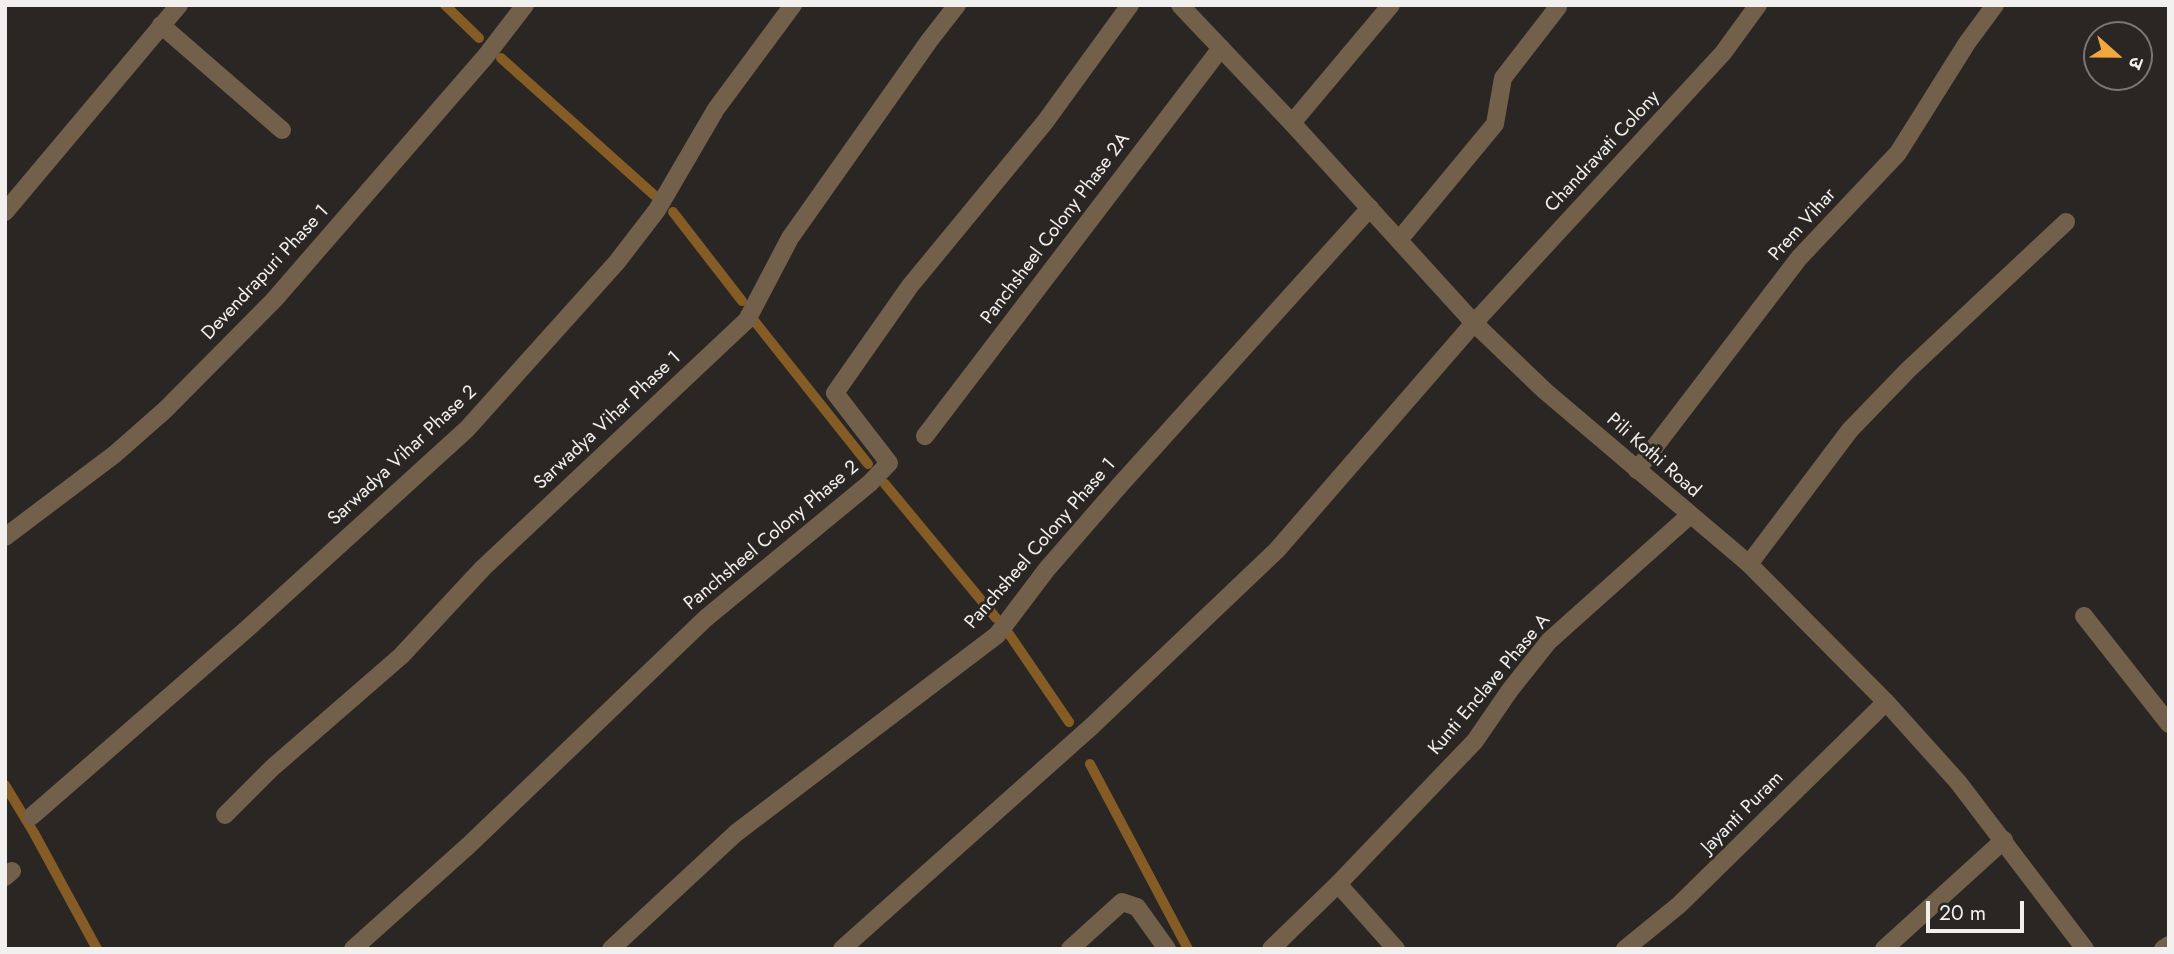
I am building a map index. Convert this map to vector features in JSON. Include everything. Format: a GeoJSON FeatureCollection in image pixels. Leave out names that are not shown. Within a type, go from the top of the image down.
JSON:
{"type":"FeatureCollection","features":[{"type":"Feature","properties":{"kind":"street"},"geometry":{"type":"LineString","coordinates":[[5,212],[179,5]]}},
{"type":"Feature","properties":{"kind":"street","name":"Devendrapuri Phase 1"},"geometry":{"type":"LineString","coordinates":[[5,537],[115,454],[165,410],[274,300],[485,57],[525,5]]}},
{"type":"Feature","properties":{"kind":"street","name":"Sarwadya Vihar Phase 2"},"geometry":{"type":"LineString","coordinates":[[32,816],[248,628],[467,429],[617,262],[657,210],[716,109],[793,5]]}},
{"type":"Feature","properties":{"kind":"street","name":"Sarwadya Vihar Phase 1"},"geometry":{"type":"LineString","coordinates":[[225,815],[272,768],[401,656],[492,559],[747,320],[790,238],[957,5]]}},
{"type":"Feature","properties":{"kind":"street","name":"Panchsheel Colony Phase 2"},"geometry":{"type":"LineString","coordinates":[[353,949],[469,845],[706,618],[870,483],[889,463],[835,393],[911,286],[1045,122],[1130,5]]}},
{"type":"Feature","properties":{"kind":"street","name":"Pili Kothi Road"},"geometry":{"type":"LineString","coordinates":[[1180,5],[1292,122],[1474,323],[1545,391],[1749,564],[1886,702],[1958,782],[2085,949]]}},
{"type":"Feature","properties":{"kind":"street"},"geometry":{"type":"LineString","coordinates":[[1292,122],[1391,5]]}},
{"type":"Feature","properties":{"kind":"street","name":"Chandravati Colony"},"geometry":{"type":"LineString","coordinates":[[842,949],[1092,726],[1277,550],[1474,323],[1723,53],[1758,5]]}},
{"type":"Feature","properties":{"kind":"street","name":"Prem Vihar"},"geometry":{"type":"LineString","coordinates":[[1637,470],[1799,258],[1898,153],[1967,43],[1995,5]]}},
{"type":"Feature","properties":{"kind":"street"},"geometry":{"type":"LineString","coordinates":[[1399,240],[1495,124],[1503,78],[1558,7]]}},
{"type":"Feature","properties":{"kind":"street"},"geometry":{"type":"LineString","coordinates":[[161,25],[282,130]]}},
{"type":"Feature","properties":{"kind":"street","name":"Panchsheel Colony Phase 2A"},"geometry":{"type":"LineString","coordinates":[[925,436],[1220,48]]}},
{"type":"Feature","properties":{"kind":"street","name":"Panchsheel Colony Phase 1"},"geometry":{"type":"LineString","coordinates":[[611,949],[736,833],[997,635],[1047,569],[1120,485],[1370,208]]}},
{"type":"Feature","properties":{"kind":"street"},"geometry":{"type":"LineString","coordinates":[[1749,564],[1850,430],[1908,370],[2066,222]]}},
{"type":"Feature","properties":{"kind":"street","name":"Kunti Enclave Phase A"},"geometry":{"type":"LineString","coordinates":[[1275,947],[1475,741],[1510,690],[1549,641],[1689,515]]}},
{"type":"Feature","properties":{"kind":"street"},"geometry":{"type":"LineString","coordinates":[[2084,616],[2169,724]]}},
{"type":"Feature","properties":{"kind":"street","name":"Jayanti Puram"},"geometry":{"type":"LineString","coordinates":[[1625,949],[1679,905],[1886,702]]}},
{"type":"Feature","properties":{"kind":"street"},"geometry":{"type":"LineString","coordinates":[[1884,949],[2004,840]]}},
{"type":"Feature","properties":{"kind":"street"},"geometry":{"type":"LineString","coordinates":[[1338,884],[1396,949]]}},
{"type":"Feature","properties":{"kind":"street"},"geometry":{"type":"LineString","coordinates":[[1070,949],[1122,902],[1137,906],[1167,949]]}},
{"type":"Feature","properties":{"kind":"street"},"geometry":{"type":"LineString","coordinates":[[2163,949],[2169,945]]}},
{"type":"Feature","properties":{"kind":"waterway"},"geometry":{"type":"LineString","coordinates":[[445,5],[479,38]]}},
{"type":"Feature","properties":{"kind":"waterway"},"geometry":{"type":"LineString","coordinates":[[501,58],[654,195]]}},
{"type":"Feature","properties":{"kind":"waterway"},"geometry":{"type":"LineString","coordinates":[[673,212],[742,301]]}},
{"type":"Feature","properties":{"kind":"waterway"},"geometry":{"type":"LineString","coordinates":[[752,318],[868,464]]}},
{"type":"Feature","properties":{"kind":"waterway"},"geometry":{"type":"LineString","coordinates":[[885,484],[996,618]]}},
{"type":"Feature","properties":{"kind":"waterway"},"geometry":{"type":"LineString","coordinates":[[1009,634],[1069,722]]}},
{"type":"Feature","properties":{"kind":"waterway"},"geometry":{"type":"LineString","coordinates":[[1090,764],[1188,949]]}},
{"type":"Feature","properties":{"kind":"waterway"},"geometry":{"type":"LineString","coordinates":[[5,785],[97,949]]}}]}
